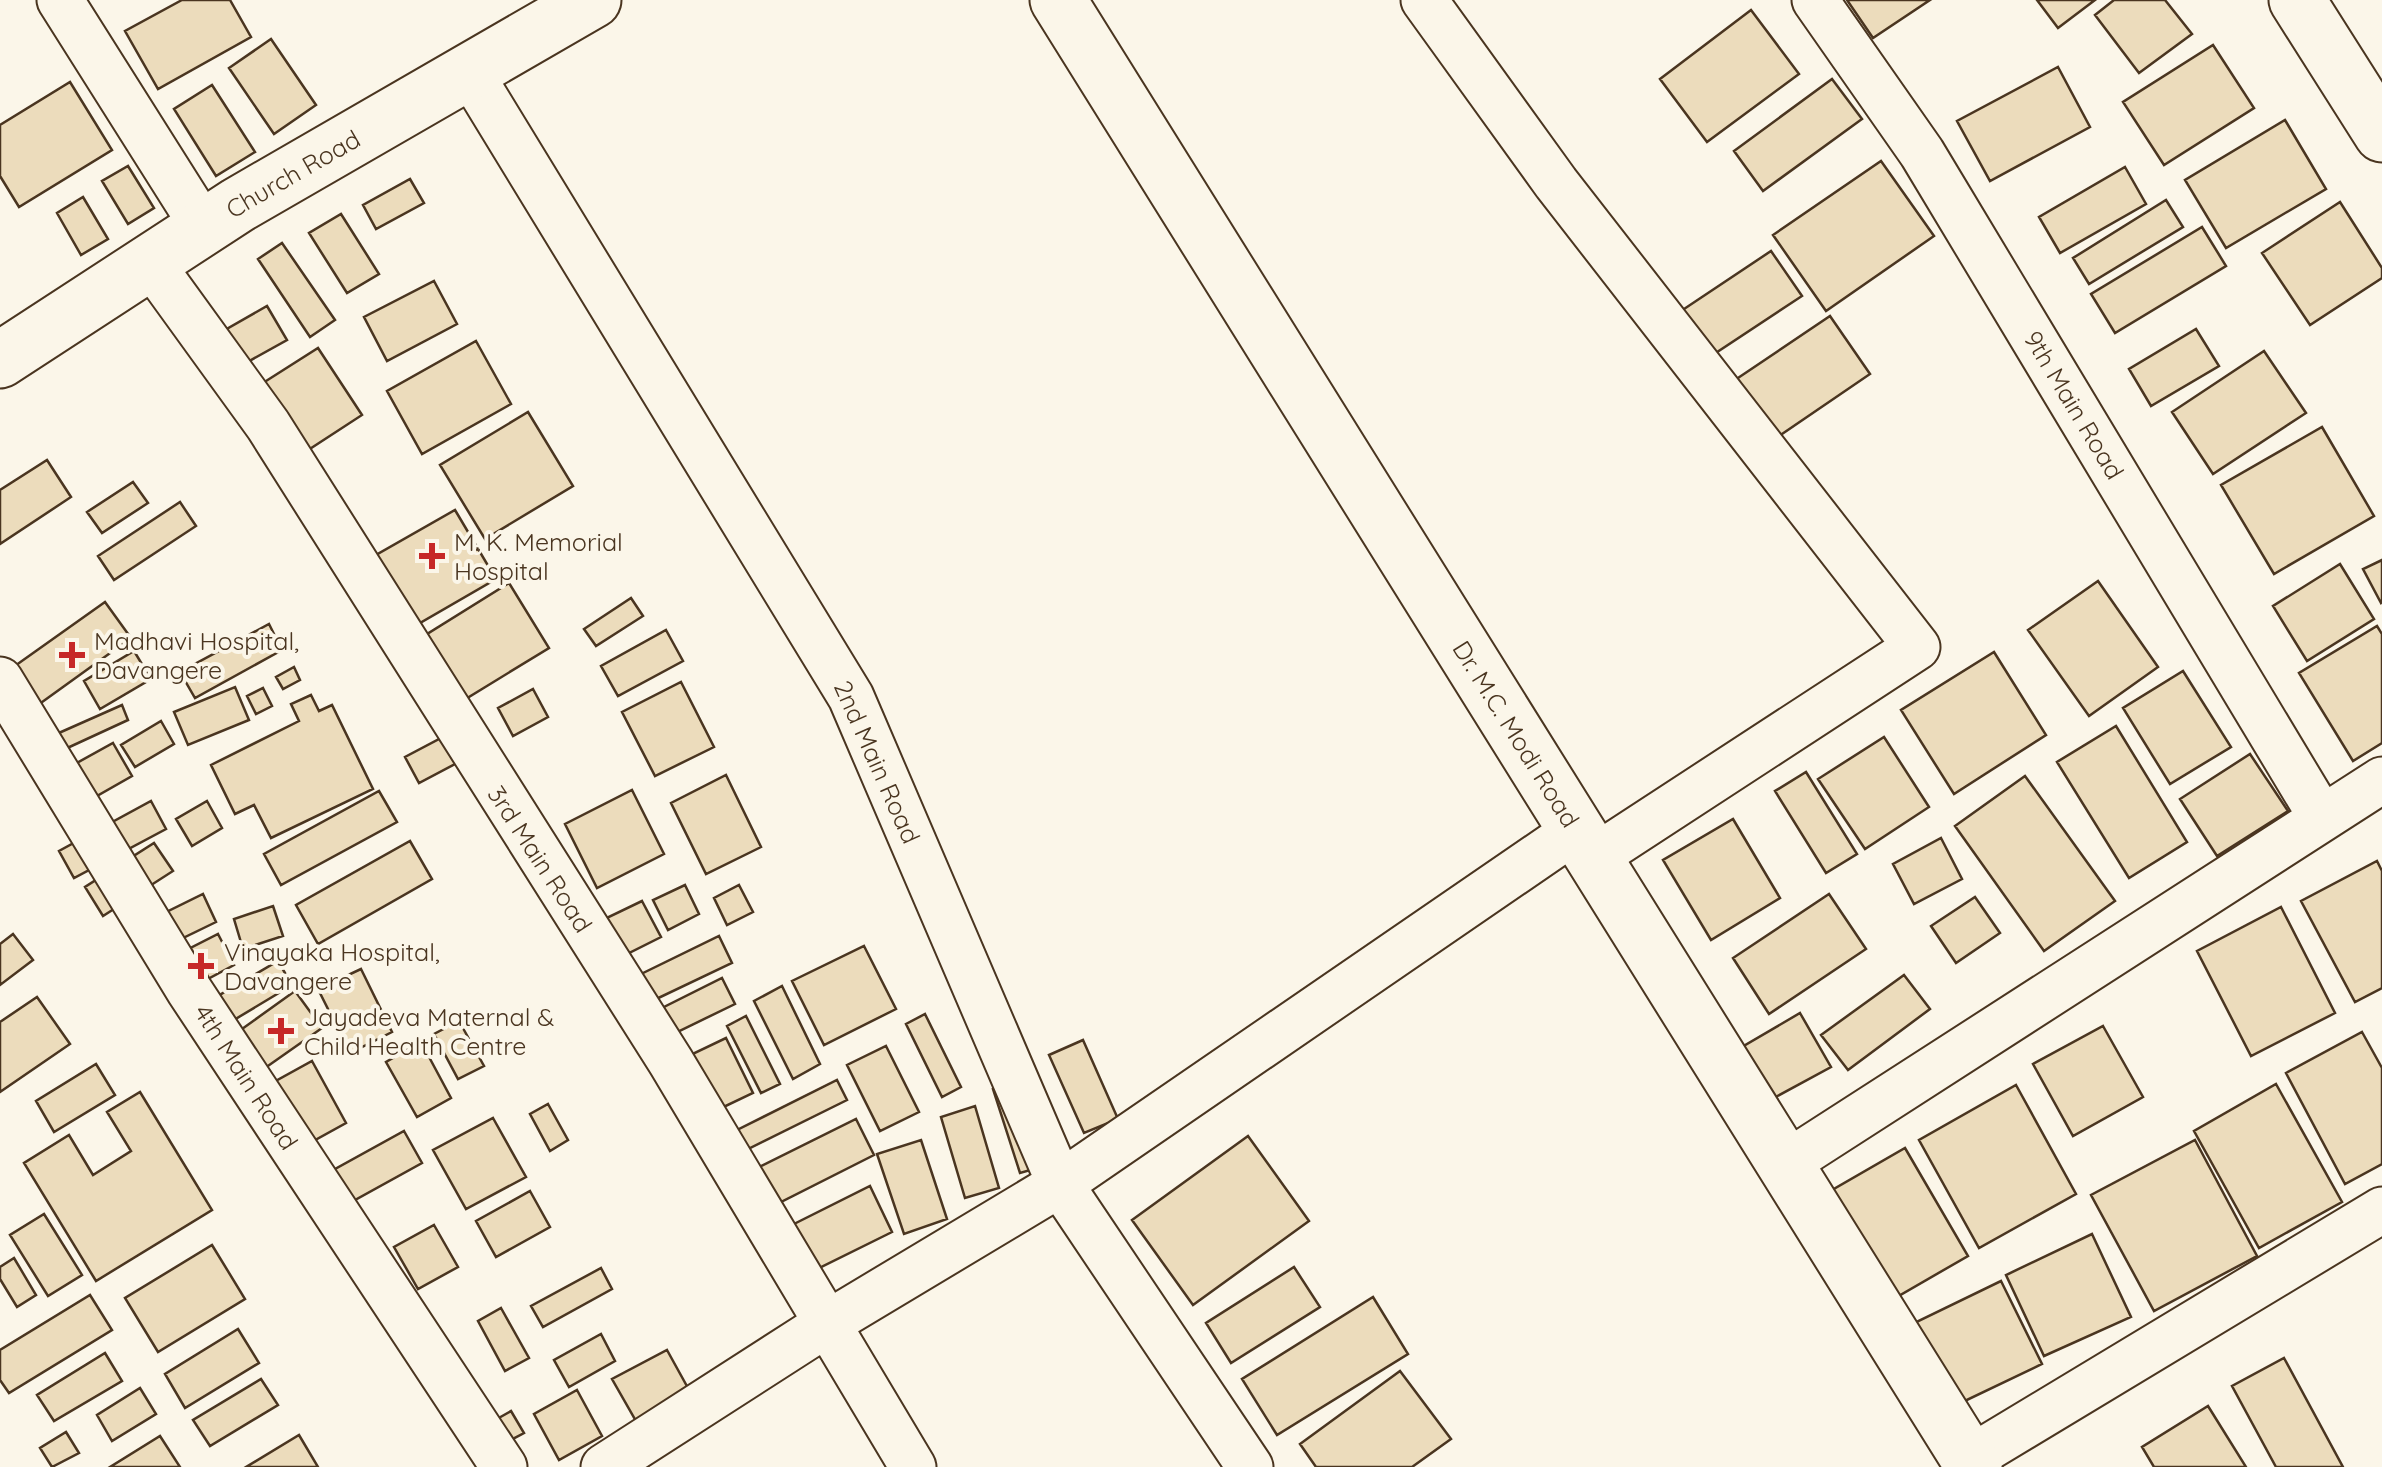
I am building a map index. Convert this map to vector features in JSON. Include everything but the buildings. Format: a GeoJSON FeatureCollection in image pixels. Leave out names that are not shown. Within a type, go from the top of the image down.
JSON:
{"type":"FeatureCollection","features":[{"type":"Feature","properties":{"kind":"street"},"geometry":{"type":"LineString","coordinates":[[60,0],[204,228]]}},
{"type":"Feature","properties":{"kind":"street","name":"Church Road"},"geometry":{"type":"LineString","coordinates":[[0,360],[204,228],[593,0]]}},
{"type":"Feature","properties":{"kind":"street","name":"Dr. M.C. Modi Road"},"geometry":{"type":"LineString","coordinates":[[1058,0],[1971,1463]]}},
{"type":"Feature","properties":{"kind":"street"},"geometry":{"type":"LineString","coordinates":[[604,1467],[825,1325],[1060,1184],[1584,845],[1918,647],[1556,183],[1424,0]]}},
{"type":"Feature","properties":{"kind":"street","name":"9th Main Road"},"geometry":{"type":"LineString","coordinates":[[1815,0],[1922,152],[2322,818]]}},
{"type":"Feature","properties":{"kind":"street"},"geometry":{"type":"LineString","coordinates":[[2297,0],[2382,134]]}},
{"type":"Feature","properties":{"kind":"street","name":"2nd Main Road"},"geometry":{"type":"LineString","coordinates":[[470,73],[851,696],[1060,1184],[1250,1467]]}},
{"type":"Feature","properties":{"kind":"street","name":"3rd Main Road"},"geometry":{"type":"LineString","coordinates":[[150,262],[268,426],[671,1062],[913,1467]]}},
{"type":"Feature","properties":{"kind":"street","name":"4th Main Road"},"geometry":{"type":"LineString","coordinates":[[0,680],[189,990],[504,1467]]}},
{"type":"Feature","properties":{"kind":"street"},"geometry":{"type":"LineString","coordinates":[[1787,1163],[2382,780]]}},
{"type":"Feature","properties":{"kind":"street"},"geometry":{"type":"LineString","coordinates":[[1971,1463],[2382,1210]]}},
{"type":"Feature","properties":{"kind":"place","name":"M. K. Memorial Hospital"},"geometry":{"type":"Point","coordinates":[432,556]}},
{"type":"Feature","properties":{"kind":"place","name":"Madhavi Hospital, Davangere"},"geometry":{"type":"Point","coordinates":[72,655]}},
{"type":"Feature","properties":{"kind":"place","name":"Vinayaka Hospital, Davangere"},"geometry":{"type":"Point","coordinates":[201,966]}},
{"type":"Feature","properties":{"kind":"place","name":"Jayadeva Maternal & Child Health Centre"},"geometry":{"type":"Point","coordinates":[281,1031]}}]}
